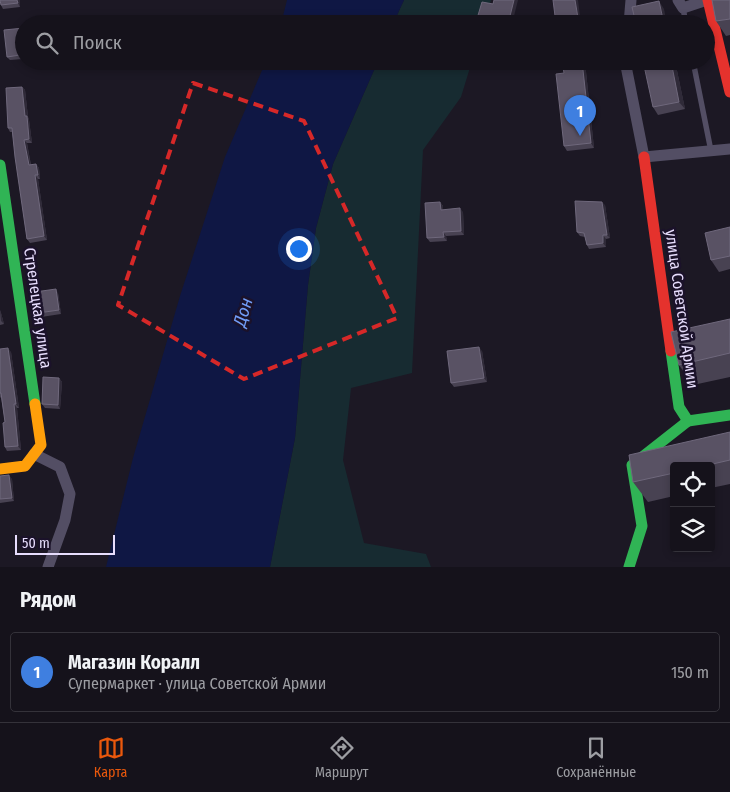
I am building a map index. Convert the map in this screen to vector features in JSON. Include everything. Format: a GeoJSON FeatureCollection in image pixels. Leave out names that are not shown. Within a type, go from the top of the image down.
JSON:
{"type":"FeatureCollection","features":[{"type":"Feature","properties":{"kind":"street"},"geometry":{"type":"LineString","coordinates":[[630,15],[631,0]]}},
{"type":"Feature","properties":{"kind":"street"},"geometry":{"type":"LineString","coordinates":[[680,4],[707,0],[711,15]]}},
{"type":"Feature","properties":{"kind":"street"},"geometry":{"type":"LineString","coordinates":[[715,32],[730,92]]}},
{"type":"Feature","properties":{"kind":"street","name":"улица Советской Армии"},"geometry":{"type":"LineString","coordinates":[[627,70],[644,158],[679,406],[688,421]]}},
{"type":"Feature","properties":{"kind":"street"},"geometry":{"type":"LineString","coordinates":[[644,158],[730,149]]}},
{"type":"Feature","properties":{"kind":"street","name":"Стрелецкая улица"},"geometry":{"type":"LineString","coordinates":[[0,165],[41,445],[34,454]]}},
{"type":"Feature","properties":{"kind":"street"},"geometry":{"type":"LineString","coordinates":[[629,567],[642,526],[632,465],[688,421],[730,415]]}},
{"type":"Feature","properties":{"kind":"street"},"geometry":{"type":"LineString","coordinates":[[0,469],[25,466],[34,454],[60,467],[70,494],[65,520],[48,567]]}},
{"type":"Feature","properties":{"kind":"lane"},"geometry":{"type":"LineString","coordinates":[[695,70],[711,151]]}},
{"type":"Feature","properties":{"kind":"highlighted area"},"geometry":{"type":"Polygon","coordinates":[[[193,83],[304,121],[397,318],[244,379],[118,305],[193,83]]]}},
{"type":"Feature","properties":{"kind":"shaded area"},"geometry":{"type":"Polygon","coordinates":[[[404,0],[491,0],[487,15],[397,15],[404,0]]]}},
{"type":"Feature","properties":{"kind":"shaded area"},"geometry":{"type":"Polygon","coordinates":[[[374,70],[469,70],[461,97],[423,150],[412,373],[351,388],[343,460],[364,543],[426,554],[431,567],[270,567],[295,438],[308,285],[316,228],[333,164],[374,70]]]}},
{"type":"Feature","properties":{"kind":"water"},"geometry":{"type":"Polygon","coordinates":[[[287,0],[404,0],[397,15],[283,15],[287,0]]]}},
{"type":"Feature","properties":{"kind":"water","name":"Дон"},"geometry":{"type":"Polygon","coordinates":[[[262,70],[374,70],[333,164],[316,228],[308,285],[295,438],[270,567],[106,567],[133,458],[180,296],[225,157],[262,70]]]}},
{"type":"Feature","properties":{"kind":"building"},"geometry":{"type":"Polygon","coordinates":[[[0,0],[17,0],[18,3],[1,5],[0,0]]]}},
{"type":"Feature","properties":{"kind":"building"},"geometry":{"type":"Polygon","coordinates":[[[494,0],[514,0],[510,15],[478,15],[482,2],[493,4],[494,0]]]}},
{"type":"Feature","properties":{"kind":"building"},"geometry":{"type":"Polygon","coordinates":[[[553,0],[575,0],[578,15],[555,15],[553,0]]]}},
{"type":"Feature","properties":{"kind":"building"},"geometry":{"type":"Polygon","coordinates":[[[712,0],[730,0],[730,19],[716,21],[712,0]]]}},
{"type":"Feature","properties":{"kind":"building"},"geometry":{"type":"Polygon","coordinates":[[[659,1],[662,15],[634,15],[632,7],[659,1]]]}},
{"type":"Feature","properties":{"kind":"building"},"geometry":{"type":"Polygon","coordinates":[[[15,29],[15,56],[7,57],[4,30],[15,29]]]}},
{"type":"Feature","properties":{"kind":"building"},"geometry":{"type":"Polygon","coordinates":[[[564,70],[583,70],[591,143],[564,146],[556,74],[564,73],[564,70]]]}},
{"type":"Feature","properties":{"kind":"building"},"geometry":{"type":"Polygon","coordinates":[[[645,70],[673,70],[679,102],[653,107],[645,70]]]}},
{"type":"Feature","properties":{"kind":"building"},"geometry":{"type":"Polygon","coordinates":[[[22,87],[29,139],[24,140],[29,165],[36,164],[38,175],[35,175],[44,236],[27,239],[12,128],[8,128],[6,88],[22,87]]]}},
{"type":"Feature","properties":{"kind":"building"},"geometry":{"type":"Polygon","coordinates":[[[575,201],[602,202],[607,235],[603,235],[603,243],[587,245],[584,233],[577,232],[575,201]]]}},
{"type":"Feature","properties":{"kind":"building"},"geometry":{"type":"Polygon","coordinates":[[[440,202],[441,210],[460,208],[461,231],[443,232],[444,237],[427,238],[425,203],[440,202]]]}},
{"type":"Feature","properties":{"kind":"building"},"geometry":{"type":"Polygon","coordinates":[[[730,227],[730,256],[711,260],[705,233],[730,227]]]}},
{"type":"Feature","properties":{"kind":"building"},"geometry":{"type":"Polygon","coordinates":[[[56,289],[59,310],[38,313],[35,292],[56,289]]]}},
{"type":"Feature","properties":{"kind":"building"},"geometry":{"type":"Polygon","coordinates":[[[730,319],[730,353],[679,365],[671,332],[730,319]]]}},
{"type":"Feature","properties":{"kind":"building"},"geometry":{"type":"Polygon","coordinates":[[[479,347],[484,378],[451,383],[447,351],[479,347]]]}},
{"type":"Feature","properties":{"kind":"building"},"geometry":{"type":"Polygon","coordinates":[[[8,348],[16,404],[14,404],[18,446],[5,447],[3,423],[5,422],[0,393],[0,349],[8,348]]]}},
{"type":"Feature","properties":{"kind":"building"},"geometry":{"type":"Polygon","coordinates":[[[43,377],[59,378],[58,405],[42,404],[43,377]]]}},
{"type":"Feature","properties":{"kind":"building"},"geometry":{"type":"Polygon","coordinates":[[[730,432],[730,460],[715,463],[670,462],[670,474],[633,482],[629,455],[730,432]]]}},
{"type":"Feature","properties":{"kind":"building"},"geometry":{"type":"Polygon","coordinates":[[[9,475],[12,498],[0,499],[0,476],[9,475]]]}},
{"type":"Feature","properties":{"kind":"traffic: fast"},"geometry":{"type":"LineString","coordinates":[[0,165],[35,404]]}},
{"type":"Feature","properties":{"kind":"traffic: fast"},"geometry":{"type":"LineString","coordinates":[[671,351],[679,407],[688,421],[730,415]]}},
{"type":"Feature","properties":{"kind":"traffic: fast"},"geometry":{"type":"LineString","coordinates":[[629,567],[642,526],[632,465],[688,421]]}},
{"type":"Feature","properties":{"kind":"traffic: slow"},"geometry":{"type":"LineString","coordinates":[[0,469],[25,466],[41,445],[35,404]]}},
{"type":"Feature","properties":{"kind":"traffic: jam"},"geometry":{"type":"LineString","coordinates":[[708,0],[712,15]]}},
{"type":"Feature","properties":{"kind":"traffic: jam"},"geometry":{"type":"LineString","coordinates":[[715,29],[730,92]]}},
{"type":"Feature","properties":{"kind":"traffic: jam"},"geometry":{"type":"LineString","coordinates":[[644,157],[671,351]]}},
{"type":"Feature","properties":{"kind":"place","name":"Магазин Коралл"},"geometry":{"type":"Point","coordinates":[580,136]}}]}
